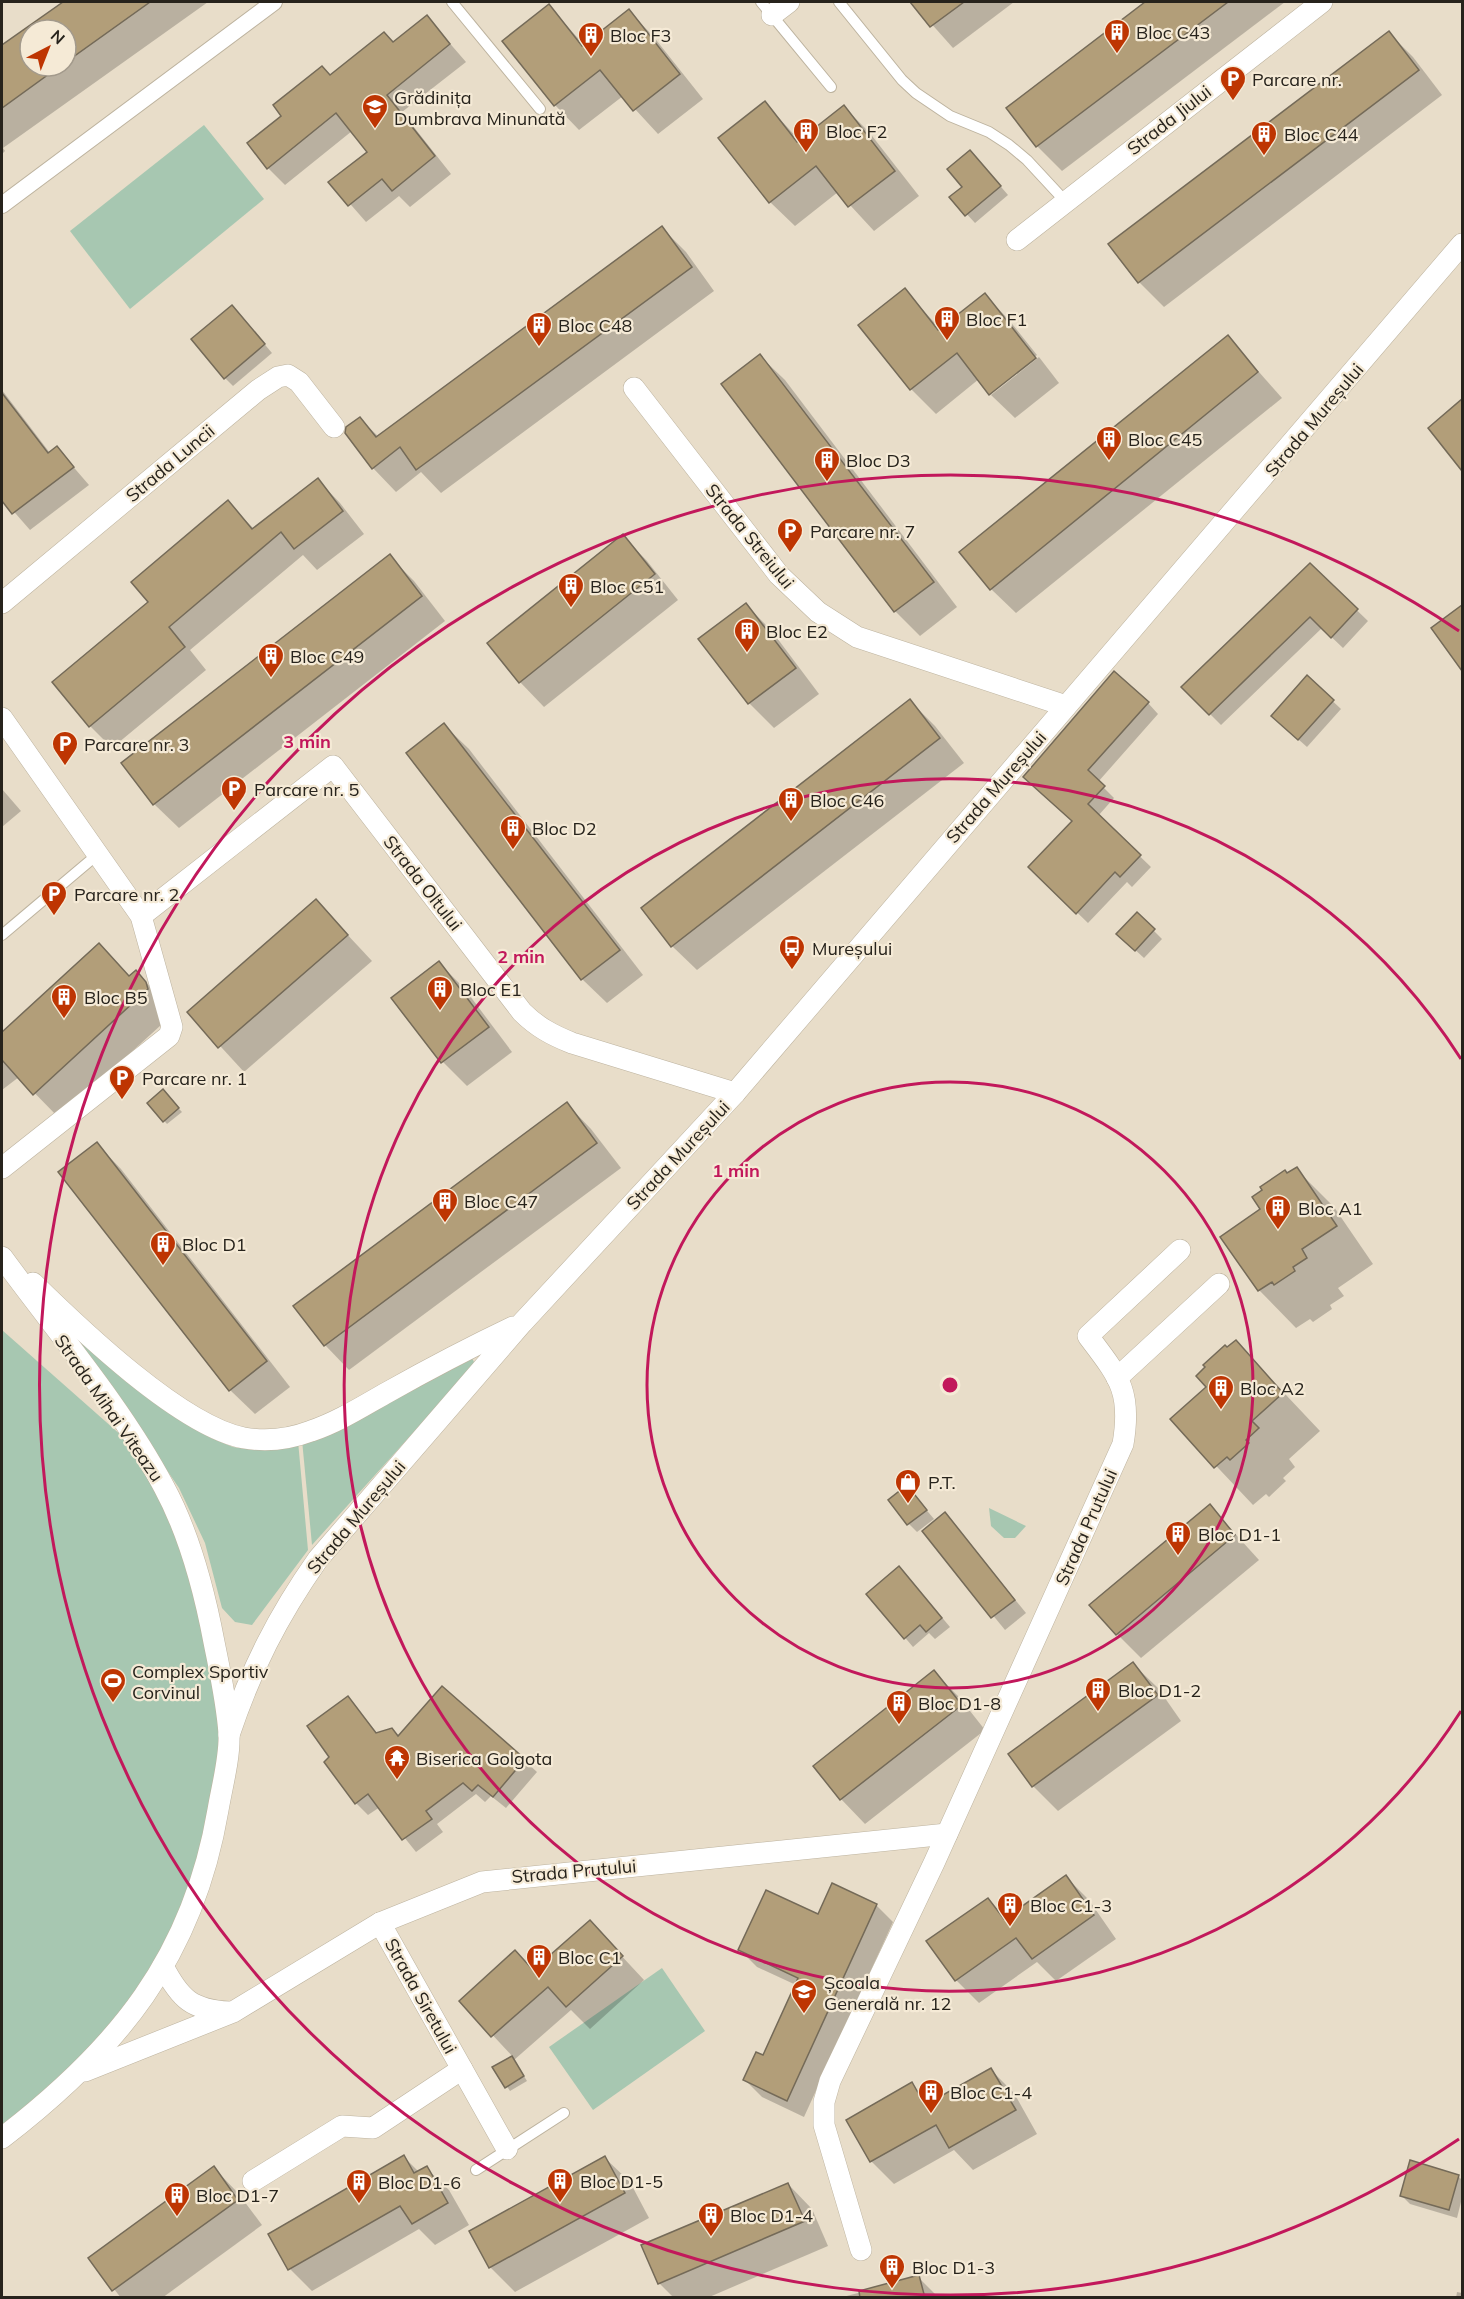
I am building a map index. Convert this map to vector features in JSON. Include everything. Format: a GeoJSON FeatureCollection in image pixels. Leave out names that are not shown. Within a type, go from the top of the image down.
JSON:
{"type":"FeatureCollection","features":[{"type":"Feature","properties":{"kind":"street"},"geometry":{"type":"LineString","coordinates":[[2,205],[274,2]]}},
{"type":"Feature","properties":{"kind":"street","name":"Strada Jiului"},"geometry":{"type":"LineString","coordinates":[[1017,240],[1322,2]]}},
{"type":"Feature","properties":{"kind":"street","name":"Strada Mureșului"},"geometry":{"type":"LineString","coordinates":[[229,1735],[258,1657],[295,1592],[318,1559],[522,1323],[735,1094],[1066,706],[1283,457],[1462,244]]}},
{"type":"Feature","properties":{"kind":"street","name":"Strada Luncii"},"geometry":{"type":"LineString","coordinates":[[2,603],[258,390],[278,377],[288,375],[299,382],[334,427]]}},
{"type":"Feature","properties":{"kind":"street","name":"Strada Streiului"},"geometry":{"type":"LineString","coordinates":[[634,388],[779,575],[797,594],[840,627],[877,645],[1066,706]]}},
{"type":"Feature","properties":{"kind":"street"},"geometry":{"type":"LineString","coordinates":[[2,718],[141,916],[172,1027],[169,1036],[2,1168]]}},
{"type":"Feature","properties":{"kind":"street","name":"Strada Oltului"},"geometry":{"type":"LineString","coordinates":[[141,916],[333,766],[522,1012],[534,1024],[572,1043],[735,1094]]}},
{"type":"Feature","properties":{"kind":"street","name":"Strada Prutului"},"geometry":{"type":"LineString","coordinates":[[861,2250],[824,2125],[824,2102],[838,2060],[947,1834],[1124,1444],[1127,1398],[1117,1378],[1088,1336],[1180,1250]]}},
{"type":"Feature","properties":{"kind":"street","name":"Strada Mureșului"},"geometry":{"type":"LineString","coordinates":[[2,1255],[66,1316],[134,1374],[197,1418],[245,1438],[278,1439],[332,1423],[467,1348],[522,1323]]}},
{"type":"Feature","properties":{"kind":"street","name":"Strada Mihai Viteazu"},"geometry":{"type":"LineString","coordinates":[[2,1255],[148,1459],[177,1513],[209,1616],[229,1735],[206,1866],[196,1901],[163,1966],[108,2043],[80,2073],[2,2138]]}},
{"type":"Feature","properties":{"kind":"street"},"geometry":{"type":"LineString","coordinates":[[1117,1378],[1219,1284]]}},
{"type":"Feature","properties":{"kind":"street","name":"Strada Prutului"},"geometry":{"type":"LineString","coordinates":[[80,2073],[233,2012],[380,1923],[462,1888],[503,1878],[947,1834]]}},
{"type":"Feature","properties":{"kind":"street","name":"Strada Siretului"},"geometry":{"type":"LineString","coordinates":[[380,1923],[507,2149]]}},
{"type":"Feature","properties":{"kind":"street"},"geometry":{"type":"LineString","coordinates":[[163,1966],[178,1990],[196,2007],[233,2012]]}},
{"type":"Feature","properties":{"kind":"street","name":"Strada Siretului"},"geometry":{"type":"LineString","coordinates":[[253,2181],[342,2126],[373,2128],[462,2069]]}},
{"type":"Feature","properties":{"kind":"lane"},"geometry":{"type":"LineString","coordinates":[[452,2],[540,109]]}},
{"type":"Feature","properties":{"kind":"lane"},"geometry":{"type":"LineString","coordinates":[[839,2],[902,80],[916,93],[950,116],[989,132],[1009,145],[1027,160],[1065,201]]}},
{"type":"Feature","properties":{"kind":"lane"},"geometry":{"type":"LineString","coordinates":[[774,6],[831,87]]}},
{"type":"Feature","properties":{"kind":"lane"},"geometry":{"type":"LineString","coordinates":[[2,935],[98,854]]}},
{"type":"Feature","properties":{"kind":"lane"},"geometry":{"type":"LineString","coordinates":[[476,2170],[564,2113]]}},
{"type":"Feature","properties":{"kind":"green space"},"geometry":{"type":"Polygon","coordinates":[[[204,125],[264,199],[130,309],[70,231],[204,125]]]}},
{"type":"Feature","properties":{"kind":"green space"},"geometry":{"type":"Polygon","coordinates":[[[59,1322],[187,1424],[211,1438],[233,1447],[254,1450],[298,1441],[308,1550],[252,1625],[235,1622],[222,1608],[205,1543],[179,1488],[133,1420],[59,1322]]]}},
{"type":"Feature","properties":{"kind":"green space","name":"Complex Sportiv Corvinul"},"geometry":{"type":"Polygon","coordinates":[[[2,1330],[148,1459],[177,1513],[229,1735],[215,1827],[150,1986],[2,2138],[2,1330]]]}},
{"type":"Feature","properties":{"kind":"green space"},"geometry":{"type":"Polygon","coordinates":[[[472,1358],[475,1364],[312,1545],[302,1440],[472,1358]]]}},
{"type":"Feature","properties":{"kind":"green space"},"geometry":{"type":"Polygon","coordinates":[[[989,1508],[1026,1526],[1015,1538],[1004,1538],[991,1526],[989,1508]]]}},
{"type":"Feature","properties":{"kind":"green space"},"geometry":{"type":"Polygon","coordinates":[[[662,1968],[705,2031],[593,2110],[549,2047],[662,1968]]]}},
{"type":"Feature","properties":{"kind":"building"},"geometry":{"type":"Polygon","coordinates":[[[63,2],[150,2],[78,53],[78,18],[40,18],[63,2]]]}},
{"type":"Feature","properties":{"kind":"building"},"geometry":{"type":"Polygon","coordinates":[[[910,2],[964,2],[930,27],[910,2]]]}},
{"type":"Feature","properties":{"kind":"building","name":"Bloc C43"},"geometry":{"type":"Polygon","coordinates":[[[1145,2],[1228,2],[1036,147],[1006,108],[1145,2]]]}},
{"type":"Feature","properties":{"kind":"building","name":"Bloc F3"},"geometry":{"type":"Polygon","coordinates":[[[549,4],[582,46],[629,9],[680,74],[633,111],[600,70],[554,106],[502,41],[549,4]]]}},
{"type":"Feature","properties":{"kind":"building","name":"Grădinița Dumbrava Minunată"},"geometry":{"type":"Polygon","coordinates":[[[427,15],[450,44],[387,95],[435,156],[392,191],[382,179],[348,206],[328,182],[367,152],[336,113],[267,169],[247,143],[281,116],[273,105],[322,66],[330,75],[384,32],[393,42],[427,15]]]}},
{"type":"Feature","properties":{"kind":"building","name":"Bloc C44"},"geometry":{"type":"Polygon","coordinates":[[[1389,31],[1419,70],[1138,283],[1108,244],[1389,31]]]}},
{"type":"Feature","properties":{"kind":"building"},"geometry":{"type":"Polygon","coordinates":[[[18,34],[18,78],[43,78],[2,108],[2,45],[18,34]]]}},
{"type":"Feature","properties":{"kind":"building","name":"Bloc F2"},"geometry":{"type":"Polygon","coordinates":[[[765,101],[797,142],[844,105],[895,171],[848,207],[816,166],[769,203],[718,138],[765,101]]]}},
{"type":"Feature","properties":{"kind":"building"},"geometry":{"type":"Polygon","coordinates":[[[970,150],[1001,186],[965,216],[949,197],[962,187],[947,169],[970,150]]]}},
{"type":"Feature","properties":{"kind":"building","name":"Bloc C48"},"geometry":{"type":"Polygon","coordinates":[[[662,226],[692,267],[416,470],[400,447],[372,469],[345,433],[346,427],[360,417],[376,437],[662,226]]]}},
{"type":"Feature","properties":{"kind":"building","name":"Bloc F1"},"geometry":{"type":"Polygon","coordinates":[[[905,288],[938,330],[985,293],[1036,358],[989,395],[957,353],[910,390],[858,325],[905,288]]]}},
{"type":"Feature","properties":{"kind":"building"},"geometry":{"type":"Polygon","coordinates":[[[232,305],[265,344],[224,379],[191,339],[232,305]]]}},
{"type":"Feature","properties":{"kind":"building","name":"Bloc C45"},"geometry":{"type":"Polygon","coordinates":[[[1228,335],[1258,372],[990,590],[959,552],[1228,335]]]}},
{"type":"Feature","properties":{"kind":"building","name":"Bloc D3"},"geometry":{"type":"Polygon","coordinates":[[[760,354],[934,582],[894,612],[721,384],[760,354]]]}},
{"type":"Feature","properties":{"kind":"building"},"geometry":{"type":"Polygon","coordinates":[[[2,393],[48,453],[57,446],[74,467],[12,514],[2,501],[2,393]]]}},
{"type":"Feature","properties":{"kind":"building"},"geometry":{"type":"Polygon","coordinates":[[[1462,399],[1462,471],[1428,428],[1462,399]]]}},
{"type":"Feature","properties":{"kind":"building"},"geometry":{"type":"Polygon","coordinates":[[[318,478],[343,511],[294,549],[281,532],[169,627],[185,647],[89,727],[52,682],[148,602],[131,582],[228,500],[252,529],[318,478]]]}},
{"type":"Feature","properties":{"kind":"building","name":"Bloc C51"},"geometry":{"type":"Polygon","coordinates":[[[623,534],[655,574],[519,683],[487,643],[623,534]]]}},
{"type":"Feature","properties":{"kind":"building","name":"Bloc C49"},"geometry":{"type":"Polygon","coordinates":[[[390,554],[422,596],[153,805],[121,763],[390,554]]]}},
{"type":"Feature","properties":{"kind":"building"},"geometry":{"type":"Polygon","coordinates":[[[1310,563],[1358,609],[1331,638],[1310,617],[1209,715],[1181,687],[1310,563]]]}},
{"type":"Feature","properties":{"kind":"building","name":"Bloc E2"},"geometry":{"type":"Polygon","coordinates":[[[746,603],[796,668],[748,704],[698,639],[746,603]]]}},
{"type":"Feature","properties":{"kind":"building"},"geometry":{"type":"Polygon","coordinates":[[[1462,605],[1462,671],[1431,628],[1462,605]]]}},
{"type":"Feature","properties":{"kind":"building"},"geometry":{"type":"Polygon","coordinates":[[[1114,671],[1149,702],[1088,770],[1105,786],[1088,804],[1141,855],[1120,877],[1115,872],[1076,914],[1028,867],[1072,821],[1023,777],[1114,671]]]}},
{"type":"Feature","properties":{"kind":"building"},"geometry":{"type":"Polygon","coordinates":[[[1307,675],[1334,700],[1298,740],[1271,716],[1307,675]]]}},
{"type":"Feature","properties":{"kind":"building","name":"Bloc C46"},"geometry":{"type":"Polygon","coordinates":[[[910,699],[940,738],[671,947],[641,908],[910,699]]]}},
{"type":"Feature","properties":{"kind":"building","name":"Bloc D2"},"geometry":{"type":"Polygon","coordinates":[[[444,723],[620,950],[581,980],[406,753],[444,723]]]}},
{"type":"Feature","properties":{"kind":"building"},"geometry":{"type":"Polygon","coordinates":[[[316,899],[348,935],[218,1048],[187,1012],[316,899]]]}},
{"type":"Feature","properties":{"kind":"building"},"geometry":{"type":"Polygon","coordinates":[[[1137,912],[1155,929],[1135,951],[1116,934],[1137,912]]]}},
{"type":"Feature","properties":{"kind":"building","name":"Bloc B5"},"geometry":{"type":"Polygon","coordinates":[[[99,943],[129,976],[136,970],[146,982],[148,989],[33,1095],[2,1060],[2,1032],[99,943]]]}},
{"type":"Feature","properties":{"kind":"building","name":"Bloc E1"},"geometry":{"type":"Polygon","coordinates":[[[439,961],[489,1027],[441,1063],[391,998],[439,961]]]}},
{"type":"Feature","properties":{"kind":"building"},"geometry":{"type":"Polygon","coordinates":[[[163,1089],[179,1108],[163,1122],[147,1103],[163,1089]]]}},
{"type":"Feature","properties":{"kind":"building","name":"Bloc C47"},"geometry":{"type":"Polygon","coordinates":[[[567,1102],[597,1143],[324,1346],[293,1306],[567,1102]]]}},
{"type":"Feature","properties":{"kind":"building","name":"Bloc D1"},"geometry":{"type":"Polygon","coordinates":[[[97,1142],[267,1361],[229,1391],[58,1172],[97,1142]]]}},
{"type":"Feature","properties":{"kind":"building","name":"Bloc A1"},"geometry":{"type":"Polygon","coordinates":[[[1297,1167],[1337,1226],[1302,1249],[1307,1258],[1293,1267],[1295,1271],[1274,1285],[1272,1282],[1258,1291],[1220,1237],[1260,1209],[1252,1197],[1262,1190],[1260,1187],[1285,1170],[1287,1173],[1297,1167]]]}},
{"type":"Feature","properties":{"kind":"building","name":"Bloc A2"},"geometry":{"type":"Polygon","coordinates":[[[1236,1340],[1283,1393],[1252,1421],[1259,1428],[1246,1440],[1249,1443],[1230,1460],[1227,1457],[1214,1468],[1170,1419],[1206,1387],[1196,1376],[1205,1367],[1203,1365],[1225,1345],[1227,1347],[1236,1340]]]}},
{"type":"Feature","properties":{"kind":"building","name":"P.T."},"geometry":{"type":"Polygon","coordinates":[[[907,1485],[927,1510],[907,1525],[888,1500],[907,1485]]]}},
{"type":"Feature","properties":{"kind":"building","name":"Bloc D1-1"},"geometry":{"type":"Polygon","coordinates":[[[1210,1504],[1235,1535],[1116,1635],[1089,1605],[1210,1504]]]}},
{"type":"Feature","properties":{"kind":"building"},"geometry":{"type":"Polygon","coordinates":[[[945,1512],[1015,1600],[991,1618],[922,1531],[945,1512]]]}},
{"type":"Feature","properties":{"kind":"building"},"geometry":{"type":"Polygon","coordinates":[[[899,1566],[942,1618],[926,1632],[920,1625],[904,1639],[866,1594],[899,1566]]]}},
{"type":"Feature","properties":{"kind":"building","name":"Bloc D1-2"},"geometry":{"type":"Polygon","coordinates":[[[1133,1662],[1158,1695],[1032,1787],[1008,1754],[1133,1662]]]}},
{"type":"Feature","properties":{"kind":"building","name":"Bloc D1-8"},"geometry":{"type":"Polygon","coordinates":[[[934,1670],[962,1705],[840,1800],[813,1766],[934,1670]]]}},
{"type":"Feature","properties":{"kind":"building"},"geometry":{"type":"Polygon","coordinates":[[[442,1686],[525,1759],[493,1797],[478,1785],[472,1791],[463,1783],[426,1811],[432,1819],[402,1840],[368,1794],[355,1804],[324,1762],[329,1757],[307,1726],[348,1696],[376,1733],[392,1728],[398,1736],[442,1686]]]}},
{"type":"Feature","properties":{"kind":"building","name":"Bloc C1-3"},"geometry":{"type":"Polygon","coordinates":[[[1066,1875],[1094,1915],[1032,1959],[1016,1938],[955,1981],[926,1941],[988,1898],[1004,1919],[1066,1875]]]}},
{"type":"Feature","properties":{"kind":"building","name":"Școala Generală nr. 12"},"geometry":{"type":"Polygon","coordinates":[[[832,1883],[877,1904],[787,2101],[743,2080],[756,2052],[763,2055],[798,1978],[738,1950],[766,1890],[818,1914],[832,1883]]]}},
{"type":"Feature","properties":{"kind":"building","name":"Bloc C1"},"geometry":{"type":"Polygon","coordinates":[[[590,1920],[623,1956],[566,2007],[548,1987],[491,2037],[459,2001],[515,1950],[533,1970],[590,1920]]]}},
{"type":"Feature","properties":{"kind":"building"},"geometry":{"type":"Polygon","coordinates":[[[512,2056],[524,2076],[505,2088],[492,2067],[512,2056]]]}},
{"type":"Feature","properties":{"kind":"building","name":"Bloc C1-4"},"geometry":{"type":"Polygon","coordinates":[[[991,2068],[1016,2110],[949,2148],[936,2125],[870,2162],[846,2120],[912,2082],[925,2105],[991,2068]]]}},
{"type":"Feature","properties":{"kind":"building","name":"Bloc D1-6"},"geometry":{"type":"Polygon","coordinates":[[[404,2155],[414,2173],[427,2166],[448,2203],[412,2224],[400,2206],[288,2270],[268,2234],[404,2155]]]}},
{"type":"Feature","properties":{"kind":"building","name":"Bloc D1-5"},"geometry":{"type":"Polygon","coordinates":[[[605,2156],[625,2193],[489,2268],[469,2231],[605,2156]]]}},
{"type":"Feature","properties":{"kind":"building"},"geometry":{"type":"Polygon","coordinates":[[[1410,2160],[1459,2175],[1449,2210],[1400,2196],[1410,2160]]]}},
{"type":"Feature","properties":{"kind":"building","name":"Bloc D1-7"},"geometry":{"type":"Polygon","coordinates":[[[214,2166],[238,2200],[112,2291],[88,2258],[214,2166]]]}},
{"type":"Feature","properties":{"kind":"building","name":"Bloc D1-4"},"geometry":{"type":"Polygon","coordinates":[[[788,2183],[805,2221],[658,2284],[641,2245],[788,2183]]]}},
{"type":"Feature","properties":{"kind":"building","name":"Bloc D1-3"},"geometry":{"type":"Polygon","coordinates":[[[919,2275],[925,2298],[860,2298],[859,2291],[919,2275]]]}},
{"type":"Feature","properties":{"kind":"place","name":"Bloc C43"},"geometry":{"type":"Point","coordinates":[1117,55]}},
{"type":"Feature","properties":{"kind":"place","name":"Bloc F3"},"geometry":{"type":"Point","coordinates":[591,58]}},
{"type":"Feature","properties":{"kind":"place","name":"Parcare nr."},"geometry":{"type":"Point","coordinates":[1233,102]}},
{"type":"Feature","properties":{"kind":"place","name":"Grădinița Dumbrava Minunată"},"geometry":{"type":"Point","coordinates":[375,130]}},
{"type":"Feature","properties":{"kind":"place","name":"Bloc F2"},"geometry":{"type":"Point","coordinates":[806,154]}},
{"type":"Feature","properties":{"kind":"place","name":"Bloc C44"},"geometry":{"type":"Point","coordinates":[1264,157]}},
{"type":"Feature","properties":{"kind":"place","name":"Bloc F1"},"geometry":{"type":"Point","coordinates":[947,342]}},
{"type":"Feature","properties":{"kind":"place","name":"Bloc C48"},"geometry":{"type":"Point","coordinates":[539,348]}},
{"type":"Feature","properties":{"kind":"place","name":"Bloc C45"},"geometry":{"type":"Point","coordinates":[1109,462]}},
{"type":"Feature","properties":{"kind":"place","name":"Bloc D3"},"geometry":{"type":"Point","coordinates":[827,483]}},
{"type":"Feature","properties":{"kind":"place","name":"Parcare nr. 7"},"geometry":{"type":"Point","coordinates":[790,554]}},
{"type":"Feature","properties":{"kind":"place","name":"Bloc C51"},"geometry":{"type":"Point","coordinates":[571,609]}},
{"type":"Feature","properties":{"kind":"place","name":"Bloc E2"},"geometry":{"type":"Point","coordinates":[747,654]}},
{"type":"Feature","properties":{"kind":"place","name":"Bloc C49"},"geometry":{"type":"Point","coordinates":[271,679]}},
{"type":"Feature","properties":{"kind":"place","name":"Parcare nr. 3"},"geometry":{"type":"Point","coordinates":[65,767]}},
{"type":"Feature","properties":{"kind":"place","name":"Parcare nr. 5"},"geometry":{"type":"Point","coordinates":[234,812]}},
{"type":"Feature","properties":{"kind":"place","name":"Bloc C46"},"geometry":{"type":"Point","coordinates":[791,823]}},
{"type":"Feature","properties":{"kind":"place","name":"Bloc D2"},"geometry":{"type":"Point","coordinates":[513,851]}},
{"type":"Feature","properties":{"kind":"place","name":"Parcare nr. 2"},"geometry":{"type":"Point","coordinates":[54,917]}},
{"type":"Feature","properties":{"kind":"place","name":"Mureșului"},"geometry":{"type":"Point","coordinates":[792,971]}},
{"type":"Feature","properties":{"kind":"place","name":"Bloc E1"},"geometry":{"type":"Point","coordinates":[440,1012]}},
{"type":"Feature","properties":{"kind":"place","name":"Bloc B5"},"geometry":{"type":"Point","coordinates":[64,1020]}},
{"type":"Feature","properties":{"kind":"place","name":"Parcare nr. 1"},"geometry":{"type":"Point","coordinates":[122,1101]}},
{"type":"Feature","properties":{"kind":"place","name":"Bloc C47"},"geometry":{"type":"Point","coordinates":[445,1224]}},
{"type":"Feature","properties":{"kind":"place","name":"Bloc A1"},"geometry":{"type":"Point","coordinates":[1278,1231]}},
{"type":"Feature","properties":{"kind":"place","name":"Bloc D1"},"geometry":{"type":"Point","coordinates":[163,1267]}},
{"type":"Feature","properties":{"kind":"place","name":"Bloc A2"},"geometry":{"type":"Point","coordinates":[1221,1411]}},
{"type":"Feature","properties":{"kind":"place","name":"P.T."},"geometry":{"type":"Point","coordinates":[908,1505]}},
{"type":"Feature","properties":{"kind":"place","name":"Bloc D1-1"},"geometry":{"type":"Point","coordinates":[1178,1557]}},
{"type":"Feature","properties":{"kind":"place","name":"Complex Sportiv Corvinul"},"geometry":{"type":"Point","coordinates":[113,1704]}},
{"type":"Feature","properties":{"kind":"place","name":"Bloc D1-2"},"geometry":{"type":"Point","coordinates":[1098,1713]}},
{"type":"Feature","properties":{"kind":"place","name":"Bloc D1-8"},"geometry":{"type":"Point","coordinates":[899,1726]}},
{"type":"Feature","properties":{"kind":"place","name":"Biserica Golgota"},"geometry":{"type":"Point","coordinates":[397,1781]}},
{"type":"Feature","properties":{"kind":"place","name":"Bloc C1-3"},"geometry":{"type":"Point","coordinates":[1010,1928]}},
{"type":"Feature","properties":{"kind":"place","name":"Bloc C1"},"geometry":{"type":"Point","coordinates":[539,1980]}},
{"type":"Feature","properties":{"kind":"place","name":"Școala Generală nr. 12"},"geometry":{"type":"Point","coordinates":[804,2015]}},
{"type":"Feature","properties":{"kind":"place","name":"Bloc C1-4"},"geometry":{"type":"Point","coordinates":[931,2115]}},
{"type":"Feature","properties":{"kind":"place","name":"Bloc D1-5"},"geometry":{"type":"Point","coordinates":[560,2204]}},
{"type":"Feature","properties":{"kind":"place","name":"Bloc D1-6"},"geometry":{"type":"Point","coordinates":[359,2205]}},
{"type":"Feature","properties":{"kind":"place","name":"Bloc D1-7"},"geometry":{"type":"Point","coordinates":[177,2218]}},
{"type":"Feature","properties":{"kind":"place","name":"Bloc D1-4"},"geometry":{"type":"Point","coordinates":[711,2238]}},
{"type":"Feature","properties":{"kind":"place","name":"Bloc D1-3"},"geometry":{"type":"Point","coordinates":[892,2290]}}]}
